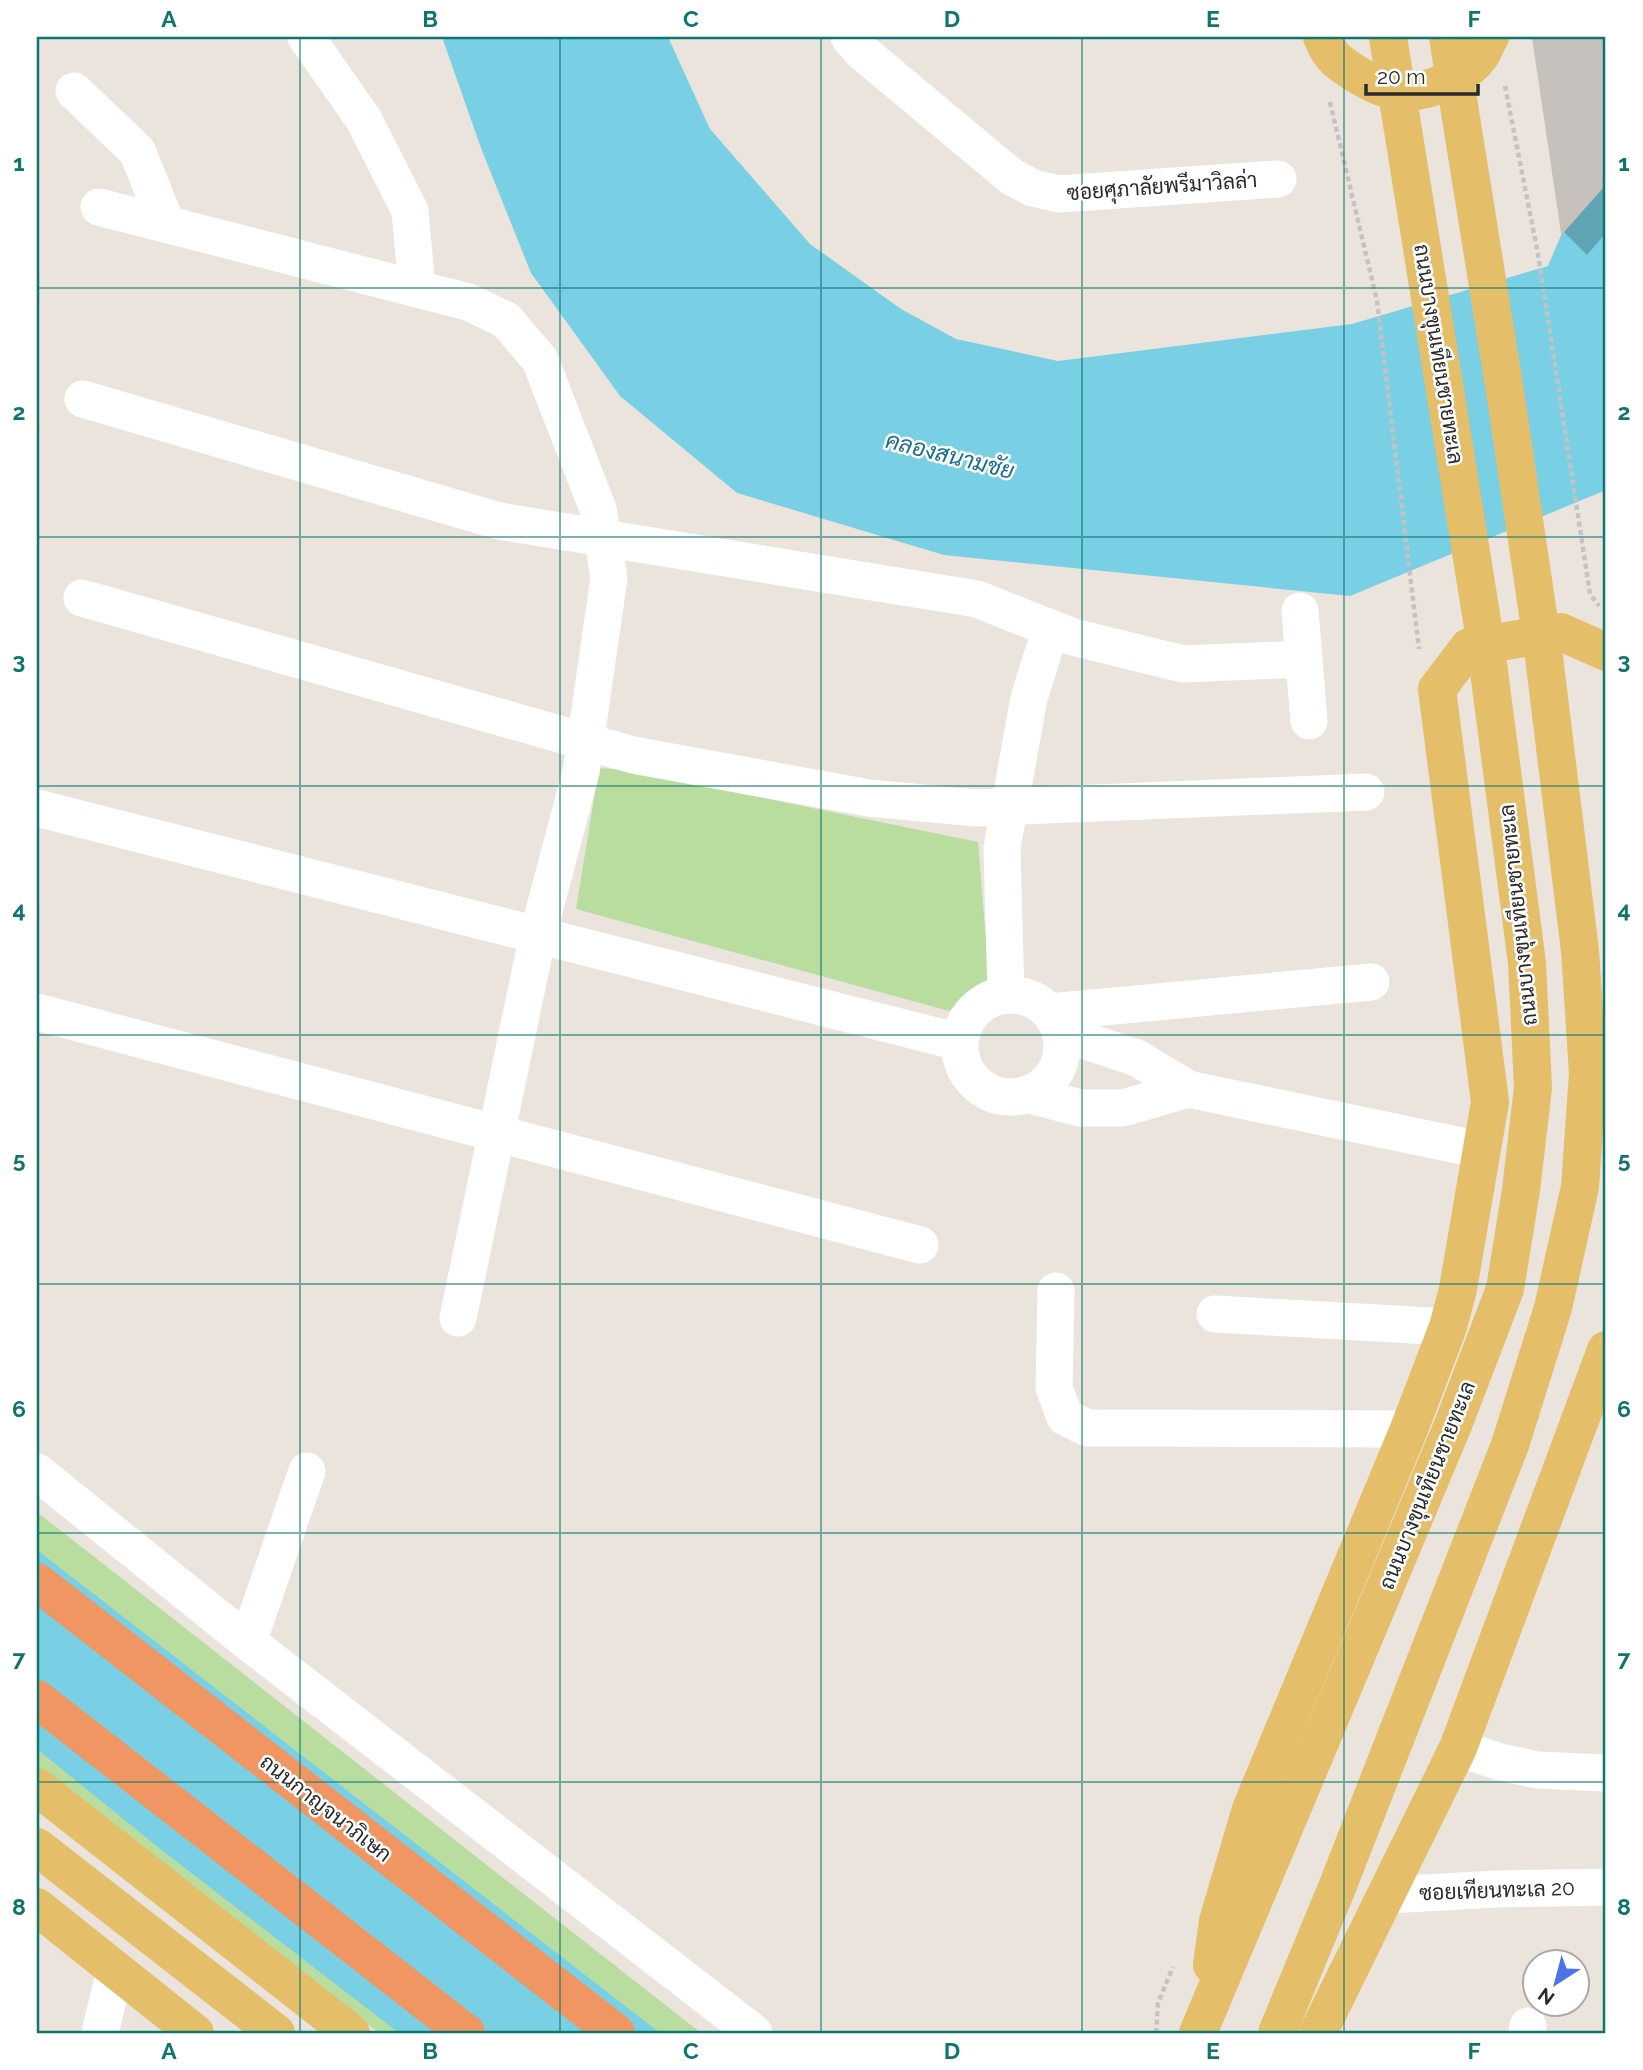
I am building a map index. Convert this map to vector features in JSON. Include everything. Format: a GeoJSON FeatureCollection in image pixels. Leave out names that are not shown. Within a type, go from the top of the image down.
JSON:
{"type":"FeatureCollection","features":[{"type":"Feature","properties":{"kind":"highway","name":"ถนนกาญจนาภิเษก"},"geometry":{"type":"LineString","coordinates":[[37,1582],[616,2033]]}},
{"type":"Feature","properties":{"kind":"highway"},"geometry":{"type":"LineString","coordinates":[[37,1699],[466,2033]]}},
{"type":"Feature","properties":{"kind":"main road"},"geometry":{"type":"LineString","coordinates":[[1322,37],[1329,54],[1350,70],[1376,86],[1402,93],[1431,89],[1461,74],[1480,57],[1490,37]]}},
{"type":"Feature","properties":{"kind":"main road","name":"ถนนบางขุนเทียนชายทะเล"},"geometry":{"type":"LineString","coordinates":[[1201,2028],[1453,1425],[1505,1289],[1521,1190],[1533,1088],[1527,963],[1485,646],[1388,37]]}},
{"type":"Feature","properties":{"kind":"main road"},"geometry":{"type":"LineString","coordinates":[[1278,2033],[1510,1445],[1553,1307],[1580,1187],[1588,1073],[1580,951],[1542,641],[1448,37]]}},
{"type":"Feature","properties":{"kind":"main road"},"geometry":{"type":"LineString","coordinates":[[1201,2028],[1218,1921],[1251,1809],[1409,1429],[1448,1327],[1458,1289],[1490,1102],[1437,689],[1469,646],[1561,632],[1606,652]]}},
{"type":"Feature","properties":{"kind":"main road"},"geometry":{"type":"LineString","coordinates":[[1318,2033],[1458,1748],[1606,1350]]}},
{"type":"Feature","properties":{"kind":"main road"},"geometry":{"type":"LineString","coordinates":[[37,1787],[351,2033]]}},
{"type":"Feature","properties":{"kind":"main road"},"geometry":{"type":"LineString","coordinates":[[37,1847],[276,2033]]}},
{"type":"Feature","properties":{"kind":"main road"},"geometry":{"type":"LineString","coordinates":[[37,1907],[195,2033]]}},
{"type":"Feature","properties":{"kind":"street"},"geometry":{"type":"LineString","coordinates":[[306,37],[364,120],[410,211],[417,289]]}},
{"type":"Feature","properties":{"kind":"street","name":"ซอยศุภาลัยพรีมาวิลล่า"},"geometry":{"type":"LineString","coordinates":[[849,37],[861,51],[1012,177],[1032,188],[1059,194],[1279,179]]}},
{"type":"Feature","properties":{"kind":"street"},"geometry":{"type":"LineString","coordinates":[[74,91],[137,151],[167,225]]}},
{"type":"Feature","properties":{"kind":"street"},"geometry":{"type":"LineString","coordinates":[[99,207],[468,302],[506,320],[540,360],[598,509],[609,578],[581,772],[538,934],[458,1318]]}},
{"type":"Feature","properties":{"kind":"street"},"geometry":{"type":"LineString","coordinates":[[83,399],[499,522],[977,599],[1073,637],[1183,664],[1304,659]]}},
{"type":"Feature","properties":{"kind":"street"},"geometry":{"type":"LineString","coordinates":[[82,598],[633,755],[869,798],[976,808],[1366,792]]}},
{"type":"Feature","properties":{"kind":"street"},"geometry":{"type":"LineString","coordinates":[[1300,611],[1309,721]]}},
{"type":"Feature","properties":{"kind":"street"},"geometry":{"type":"LineString","coordinates":[[1006,995],[1002,848],[1029,698],[1052,628]]}},
{"type":"Feature","properties":{"kind":"street"},"geometry":{"type":"LineString","coordinates":[[37,808],[959,1042]]}},
{"type":"Feature","properties":{"kind":"street"},"geometry":{"type":"LineString","coordinates":[[1055,1022],[1371,982]]}},
{"type":"Feature","properties":{"kind":"street"},"geometry":{"type":"LineString","coordinates":[[1055,1022],[1062,1057],[1053,1077],[1036,1091],[1015,1098],[993,1095],[974,1083],[962,1064],[959,1042],[967,1019],[975,1010],[984,1002],[1006,995],[1030,998],[1055,1022],[1137,1058],[1188,1089],[1481,1150]]}},
{"type":"Feature","properties":{"kind":"street"},"geometry":{"type":"LineString","coordinates":[[37,1012],[920,1245]]}},
{"type":"Feature","properties":{"kind":"street"},"geometry":{"type":"LineString","coordinates":[[1027,1094],[1080,1108],[1123,1108],[1188,1089]]}},
{"type":"Feature","properties":{"kind":"street"},"geometry":{"type":"LineString","coordinates":[[1056,1291],[1054,1388],[1065,1417],[1087,1428],[1409,1429]]}},
{"type":"Feature","properties":{"kind":"street"},"geometry":{"type":"LineString","coordinates":[[1215,1314],[1448,1327]]}},
{"type":"Feature","properties":{"kind":"street"},"geometry":{"type":"LineString","coordinates":[[248,1642],[307,1471]]}},
{"type":"Feature","properties":{"kind":"street"},"geometry":{"type":"LineString","coordinates":[[37,1472],[248,1642],[754,2033]]}},
{"type":"Feature","properties":{"kind":"street"},"geometry":{"type":"LineString","coordinates":[[1458,1748],[1500,1762],[1538,1770],[1606,1773]]}},
{"type":"Feature","properties":{"kind":"street","name":"ซอยเทียนทะเล 20"},"geometry":{"type":"LineString","coordinates":[[1388,1895],[1606,1887]]}},
{"type":"Feature","properties":{"kind":"street"},"geometry":{"type":"LineString","coordinates":[[100,2033],[115,1970]]}},
{"type":"Feature","properties":{"kind":"path"},"geometry":{"type":"LineString","coordinates":[[1504,78],[1538,254],[1590,594]]}},
{"type":"Feature","properties":{"kind":"path"},"geometry":{"type":"LineString","coordinates":[[1326,90],[1377,301],[1412,590]]}},
{"type":"Feature","properties":{"kind":"path"},"geometry":{"type":"LineString","coordinates":[[1156,2033],[1158,2003]]}},
{"type":"Feature","properties":{"kind":"green space"},"geometry":{"type":"Polygon","coordinates":[[[599,768],[626,770],[978,842],[989,978],[949,1011],[576,909],[599,768]]]}},
{"type":"Feature","properties":{"kind":"green space"},"geometry":{"type":"Polygon","coordinates":[[[37,1512],[701,2033],[379,2033],[37,1768],[37,1512]]]}},
{"type":"Feature","properties":{"kind":"water","name":"คลองสนามชัย"},"geometry":{"type":"Polygon","coordinates":[[[442,37],[668,37],[710,129],[810,244],[901,309],[956,339],[1058,361],[1352,324],[1548,266],[1562,233],[1606,183],[1606,490],[1350,596],[944,555],[737,493],[620,396],[531,273],[481,148],[442,37]]]}},
{"type":"Feature","properties":{"kind":"water"},"geometry":{"type":"Polygon","coordinates":[[[37,1550],[660,2033],[399,2033],[159,1848],[37,1749],[37,1550]]]}},
{"type":"Feature","properties":{"kind":"building"},"geometry":{"type":"Polygon","coordinates":[[[1533,37],[1606,37],[1606,183],[1562,233],[1533,37]]]}}]}
